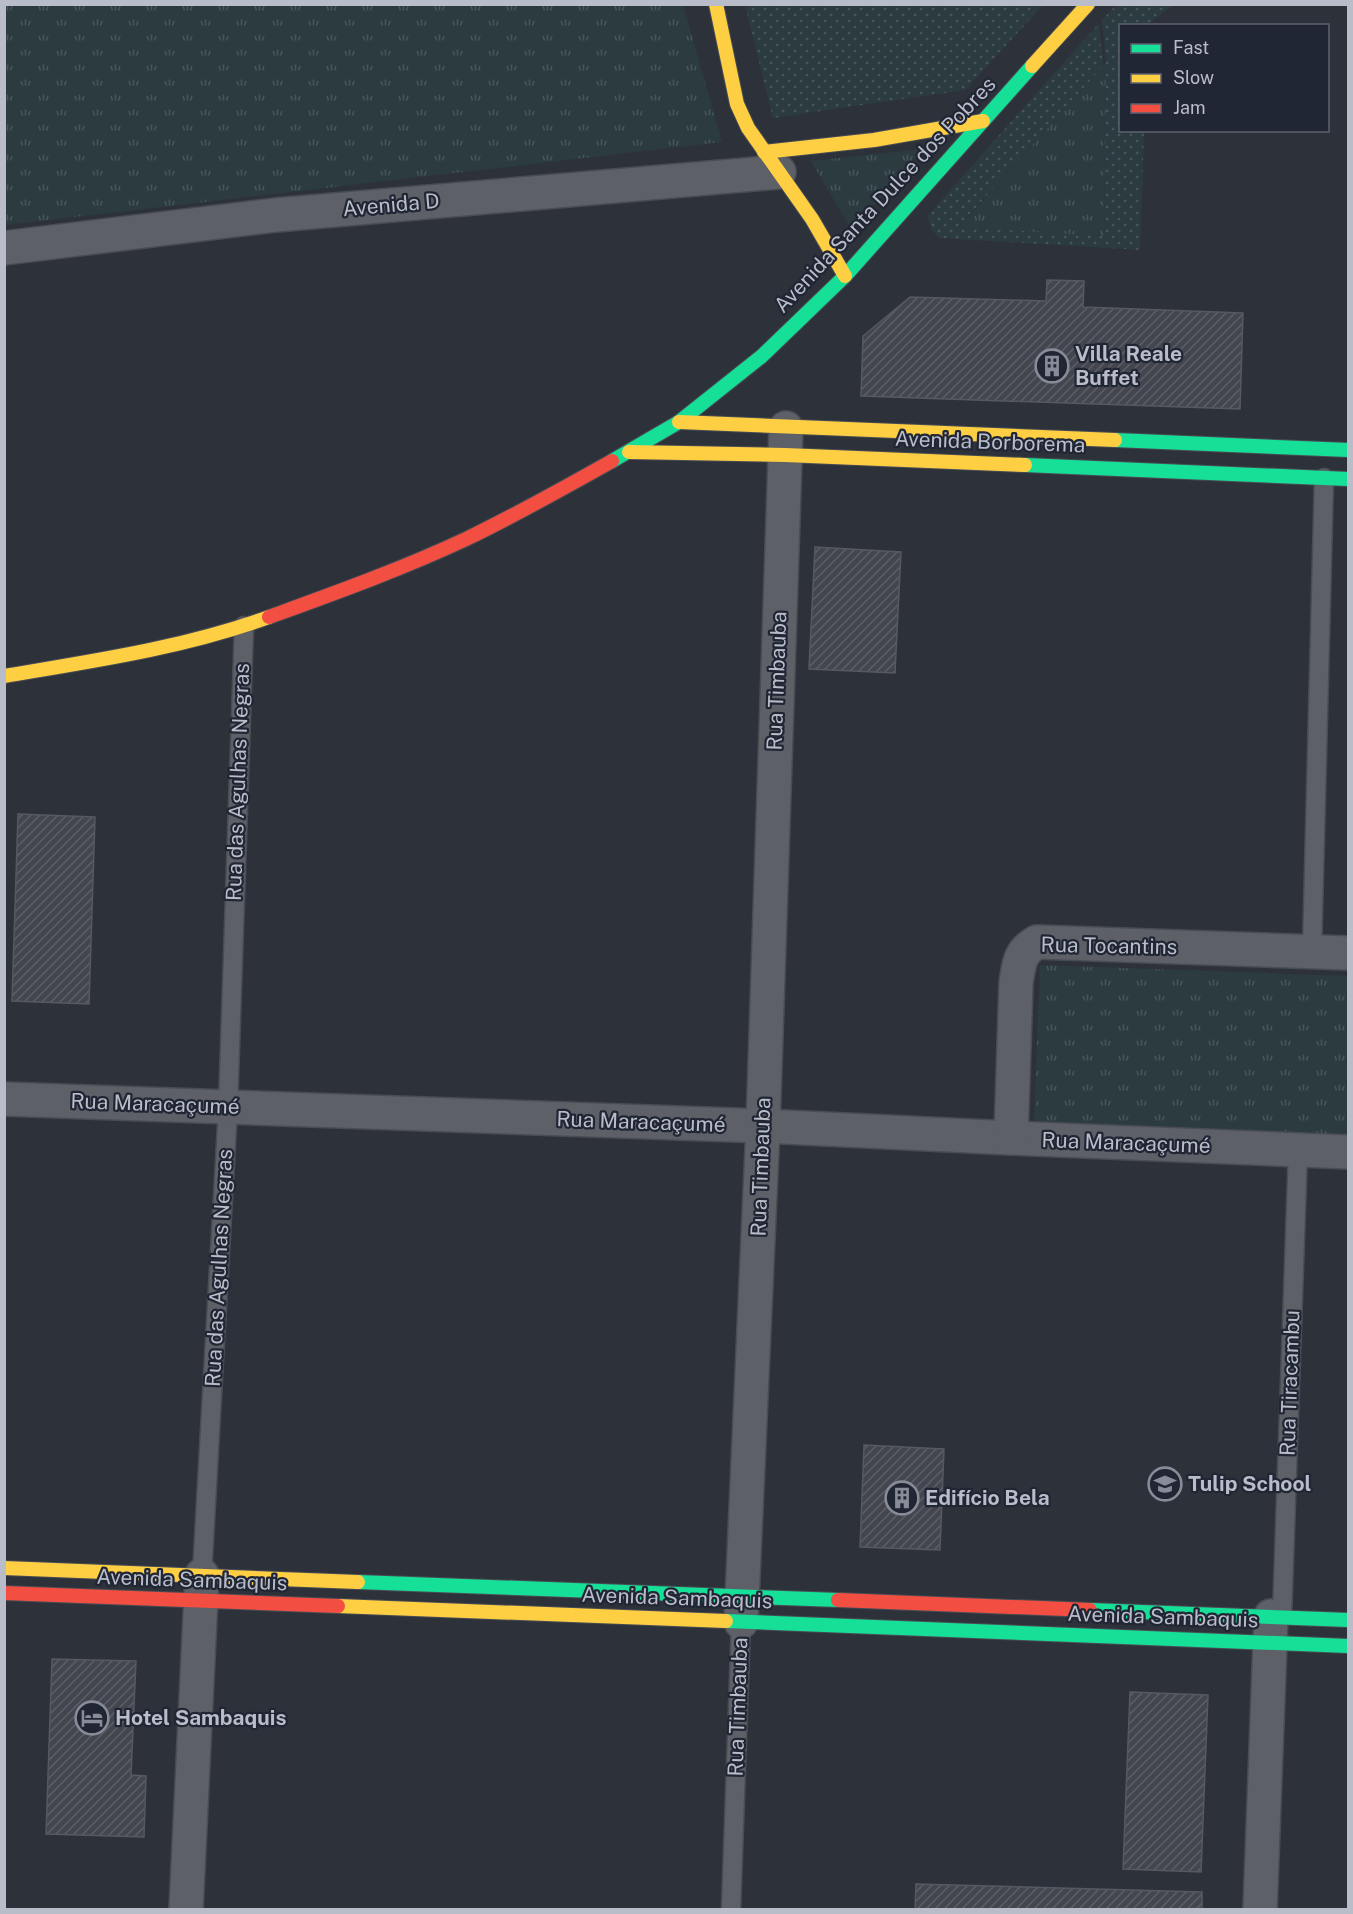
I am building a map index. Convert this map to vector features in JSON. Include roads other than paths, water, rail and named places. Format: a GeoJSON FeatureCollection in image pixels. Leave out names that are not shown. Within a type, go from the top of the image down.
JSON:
{"type":"FeatureCollection","features":[{"type":"Feature","properties":{"kind":"main road"},"geometry":{"type":"LineString","coordinates":[[716,4],[737,104],[748,128],[812,219],[845,276]]}},
{"type":"Feature","properties":{"kind":"main road","name":"Avenida Santa Dulce dos Pobres"},"geometry":{"type":"LineString","coordinates":[[4,676],[135,654],[244,626],[350,588],[465,539],[556,493],[679,422],[762,356],[845,276],[1088,4]]}},
{"type":"Feature","properties":{"kind":"main road"},"geometry":{"type":"LineString","coordinates":[[772,162],[819,148],[875,141],[983,121]]}},
{"type":"Feature","properties":{"kind":"main road","name":"Avenida Borborema"},"geometry":{"type":"LineString","coordinates":[[679,422],[785,440],[1348,479]]}},
{"type":"Feature","properties":{"kind":"main road","name":"Avenida Borborema"},"geometry":{"type":"LineString","coordinates":[[629,452],[785,440],[1348,450]]}},
{"type":"Feature","properties":{"kind":"main road","name":"Avenida Sambaquis"},"geometry":{"type":"LineString","coordinates":[[4,1568],[201,1588],[742,1609],[1275,1625],[1348,1620]]}},
{"type":"Feature","properties":{"kind":"main road","name":"Avenida Sambaquis"},"geometry":{"type":"LineString","coordinates":[[4,1593],[201,1588],[742,1609],[1275,1625],[1348,1646]]}},
{"type":"Feature","properties":{"kind":"street","name":"Avenida D"},"geometry":{"type":"LineString","coordinates":[[4,248],[276,215],[772,162]]}},
{"type":"Feature","properties":{"kind":"street","name":"Rua Timbauba"},"geometry":{"type":"LineString","coordinates":[[742,1609],[763,1126],[785,440]]}},
{"type":"Feature","properties":{"kind":"street","name":"Rua Tocantins"},"geometry":{"type":"LineString","coordinates":[[1011,1138],[1016,983],[1019,961],[1028,948],[1038,942],[1348,953]]}},
{"type":"Feature","properties":{"kind":"street","name":"Rua Maracaçumé"},"geometry":{"type":"LineString","coordinates":[[4,1099],[763,1126],[1348,1152]]}},
{"type":"Feature","properties":{"kind":"street","name":"Rua das Agulhas Negras"},"geometry":{"type":"LineString","coordinates":[[186,1910],[201,1588]]}},
{"type":"Feature","properties":{"kind":"street","name":"Rua Tiracambu"},"geometry":{"type":"LineString","coordinates":[[1260,1910],[1275,1625]]}},
{"type":"Feature","properties":{"kind":"lane"},"geometry":{"type":"LineString","coordinates":[[1312,951],[1324,478]]}},
{"type":"Feature","properties":{"kind":"lane","name":"Rua das Agulhas Negras"},"geometry":{"type":"LineString","coordinates":[[201,1588],[228,1107],[244,626]]}},
{"type":"Feature","properties":{"kind":"lane","name":"Rua Tiracambu"},"geometry":{"type":"LineString","coordinates":[[1275,1625],[1298,1149]]}},
{"type":"Feature","properties":{"kind":"lane","name":"Rua Timbauba"},"geometry":{"type":"LineString","coordinates":[[731,1910],[742,1609]]}},
{"type":"Feature","properties":{"kind":"place","name":"Villa Reale Buffet"},"geometry":{"type":"Point","coordinates":[1052,366]}},
{"type":"Feature","properties":{"kind":"place","name":"Tulip School"},"geometry":{"type":"Point","coordinates":[1165,1484]}},
{"type":"Feature","properties":{"kind":"place","name":"Edifício Bela"},"geometry":{"type":"Point","coordinates":[902,1498]}},
{"type":"Feature","properties":{"kind":"place","name":"Hotel Sambaquis"},"geometry":{"type":"Point","coordinates":[92,1718]}}]}
